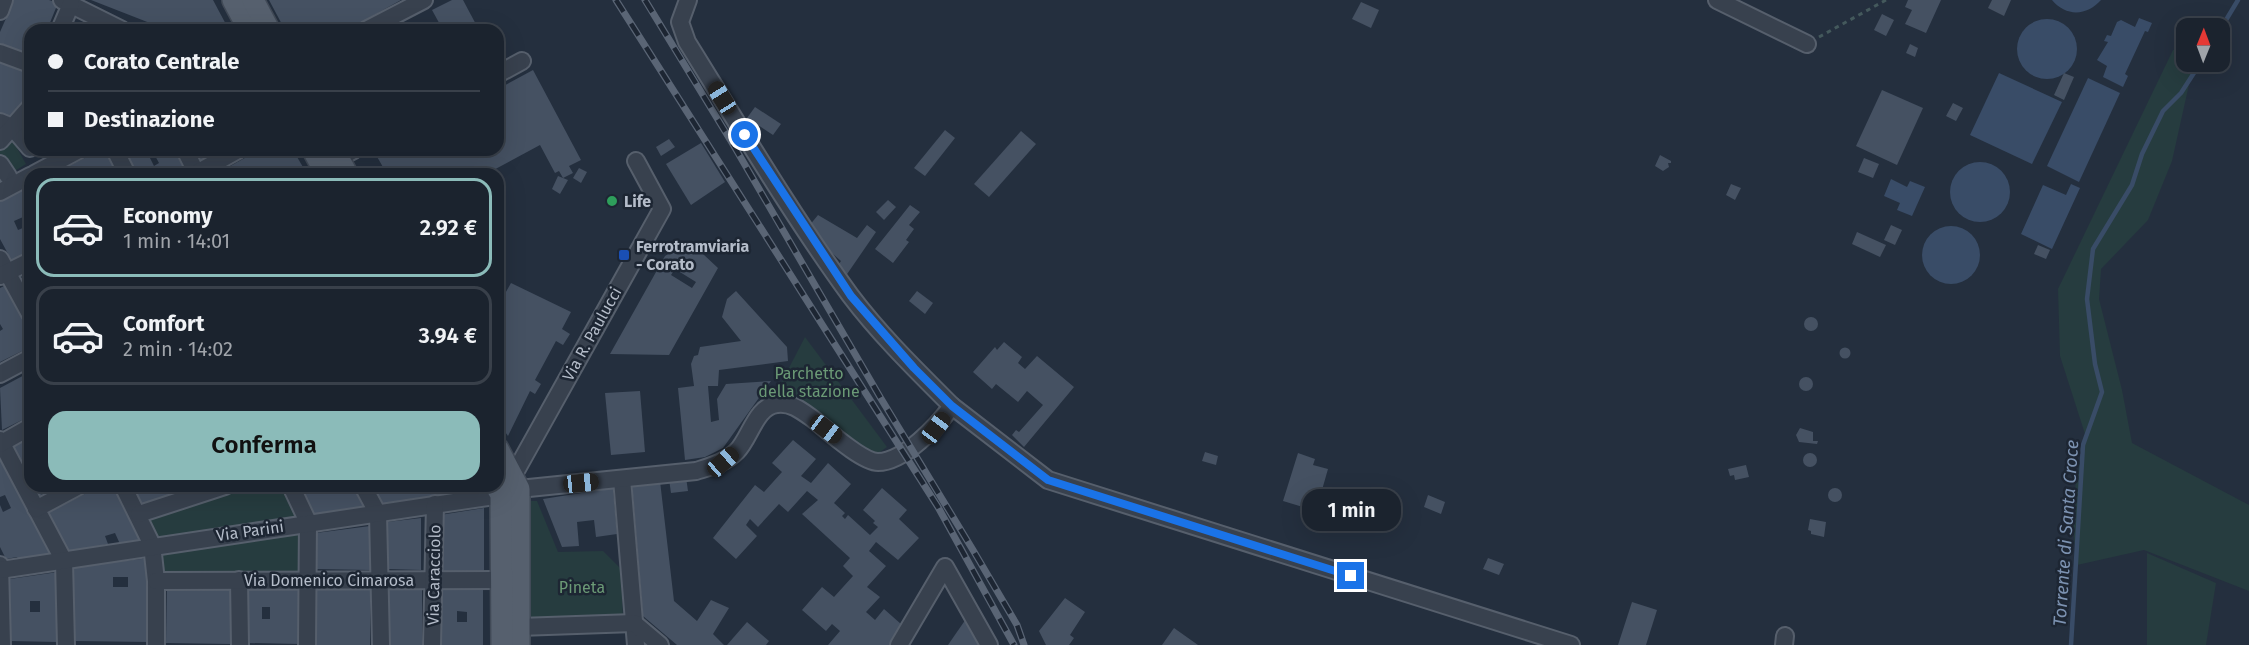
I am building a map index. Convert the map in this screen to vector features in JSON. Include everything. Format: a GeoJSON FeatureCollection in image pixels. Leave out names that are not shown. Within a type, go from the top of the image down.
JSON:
{"type":"FeatureCollection","features":[{"type":"Feature","properties":{"kind":"main road"},"geometry":{"type":"LineString","coordinates":[[233,0],[246,24]]}},
{"type":"Feature","properties":{"kind":"main road"},"geometry":{"type":"LineString","coordinates":[[252,0],[266,24]]}},
{"type":"Feature","properties":{"kind":"main road"},"geometry":{"type":"LineString","coordinates":[[502,645],[502,580],[507,486]]}},
{"type":"Feature","properties":{"kind":"main road"},"geometry":{"type":"LineString","coordinates":[[507,486],[519,636]]}},
{"type":"Feature","properties":{"kind":"street"},"geometry":{"type":"LineString","coordinates":[[0,11],[4,0]]}},
{"type":"Feature","properties":{"kind":"street"},"geometry":{"type":"LineString","coordinates":[[378,24],[424,0]]}},
{"type":"Feature","properties":{"kind":"street"},"geometry":{"type":"LineString","coordinates":[[688,0],[682,12],[681,31],[780,190],[851,296],[914,368],[952,406],[1048,480],[1571,645]]}},
{"type":"Feature","properties":{"kind":"street"},"geometry":{"type":"LineString","coordinates":[[1717,0],[1807,44]]}},
{"type":"Feature","properties":{"kind":"street"},"geometry":{"type":"LineString","coordinates":[[61,24],[66,2],[110,24]]}},
{"type":"Feature","properties":{"kind":"street"},"geometry":{"type":"LineString","coordinates":[[0,53],[24,62]]}},
{"type":"Feature","properties":{"kind":"street"},"geometry":{"type":"LineString","coordinates":[[504,71],[522,61]]}},
{"type":"Feature","properties":{"kind":"street"},"geometry":{"type":"LineString","coordinates":[[0,141],[6,125],[24,112]]}},
{"type":"Feature","properties":{"kind":"street"},"geometry":{"type":"LineString","coordinates":[[6,125],[24,142]]}},
{"type":"Feature","properties":{"kind":"street"},"geometry":{"type":"LineString","coordinates":[[47,168],[68,156]]}},
{"type":"Feature","properties":{"kind":"street"},"geometry":{"type":"LineString","coordinates":[[206,168],[228,156]]}},
{"type":"Feature","properties":{"kind":"street","name":"Via R. Paulucci"},"geometry":{"type":"LineString","coordinates":[[507,486],[662,209],[636,161]]}},
{"type":"Feature","properties":{"kind":"street"},"geometry":{"type":"LineString","coordinates":[[0,192],[24,180]]}},
{"type":"Feature","properties":{"kind":"street"},"geometry":{"type":"LineString","coordinates":[[24,263],[2,269],[24,304]]}},
{"type":"Feature","properties":{"kind":"street"},"geometry":{"type":"LineString","coordinates":[[0,374],[24,361]]}},
{"type":"Feature","properties":{"kind":"street","name":"Via Parini"},"geometry":{"type":"LineString","coordinates":[[507,486],[622,479],[696,471],[723,462],[738,449],[763,411],[774,404],[790,404],[863,457],[877,463],[892,458],[936,428],[952,406]]}},
{"type":"Feature","properties":{"kind":"street"},"geometry":{"type":"LineString","coordinates":[[24,430],[0,442],[24,487]]}},
{"type":"Feature","properties":{"kind":"street"},"geometry":{"type":"LineString","coordinates":[[622,479],[636,645]]}},
{"type":"Feature","properties":{"kind":"street"},"geometry":{"type":"LineString","coordinates":[[27,492],[64,561],[66,645]]}},
{"type":"Feature","properties":{"kind":"street"},"geometry":{"type":"LineString","coordinates":[[36,509],[68,492]]}},
{"type":"Feature","properties":{"kind":"street"},"geometry":{"type":"LineString","coordinates":[[126,492],[152,545],[156,581],[156,645]]}},
{"type":"Feature","properties":{"kind":"street"},"geometry":{"type":"LineString","coordinates":[[139,514],[203,492]]}},
{"type":"Feature","properties":{"kind":"street"},"geometry":{"type":"LineString","coordinates":[[294,492],[308,522],[308,645]]}},
{"type":"Feature","properties":{"kind":"street"},"geometry":{"type":"LineString","coordinates":[[366,492],[378,514],[381,645]]}},
{"type":"Feature","properties":{"kind":"street","name":"Via Parini"},"geometry":{"type":"LineString","coordinates":[[1,568],[64,561],[152,545],[308,522],[378,514],[435,504],[483,492]]}},
{"type":"Feature","properties":{"kind":"street","name":"Via Caracciolo"},"geometry":{"type":"LineString","coordinates":[[432,645],[435,504]]}},
{"type":"Feature","properties":{"kind":"street"},"geometry":{"type":"LineString","coordinates":[[899,645],[945,567],[988,645]]}},
{"type":"Feature","properties":{"kind":"street"},"geometry":{"type":"LineString","coordinates":[[1,568],[2,645]]}},
{"type":"Feature","properties":{"kind":"street"},"geometry":{"type":"LineString","coordinates":[[239,580],[240,645]]}},
{"type":"Feature","properties":{"kind":"street","name":"Via Domenico Cimarosa"},"geometry":{"type":"LineString","coordinates":[[156,581],[502,580]]}},
{"type":"Feature","properties":{"kind":"street"},"geometry":{"type":"LineString","coordinates":[[519,636],[634,623],[660,645]]}},
{"type":"Feature","properties":{"kind":"path"},"geometry":{"type":"LineString","coordinates":[[1807,44],[1886,0]]}},
{"type":"Feature","properties":{"kind":"green space"},"geometry":{"type":"Polygon","coordinates":[[[2173,50],[2176,50],[2176,72],[2192,72],[2172,161],[2148,220],[2101,269],[2099,299],[2122,390],[2132,443],[2249,505],[2249,591],[2144,550],[2077,565],[2071,510],[2085,434],[2060,356],[2058,289],[2173,50]]]}},
{"type":"Feature","properties":{"kind":"green space"},"geometry":{"type":"Polygon","coordinates":[[[0,128],[8,132],[26,164],[0,180],[0,128]]]}},
{"type":"Feature","properties":{"kind":"green space","name":"Parchetto della stazione"},"geometry":{"type":"Polygon","coordinates":[[[805,337],[887,447],[874,456],[778,389],[805,337]]]}},
{"type":"Feature","properties":{"kind":"green space"},"geometry":{"type":"Polygon","coordinates":[[[220,492],[288,492],[299,517],[156,540],[146,516],[220,492]]]}},
{"type":"Feature","properties":{"kind":"green space","name":"Pineta"},"geometry":{"type":"Polygon","coordinates":[[[522,501],[537,501],[558,552],[603,551],[621,569],[623,621],[524,623],[522,501]]]}},
{"type":"Feature","properties":{"kind":"green space"},"geometry":{"type":"Polygon","coordinates":[[[304,527],[302,573],[161,576],[157,548],[304,527]]]}},
{"type":"Feature","properties":{"kind":"green space"},"geometry":{"type":"Polygon","coordinates":[[[2147,553],[2216,583],[2206,645],[2147,645],[2147,553]]]}},
{"type":"Feature","properties":{"kind":"water"},"geometry":{"type":"Polygon","coordinates":[[[2052,0],[2101,0],[2083,12],[2070,12],[2052,0]]]}},
{"type":"Feature","properties":{"kind":"water"},"geometry":{"type":"Polygon","coordinates":[[[2139,18],[2152,23],[2148,32],[2145,31],[2125,74],[2128,76],[2123,87],[2103,77],[2107,66],[2097,60],[2108,42],[2104,41],[2107,35],[2111,36],[2117,22],[2121,20],[2135,27],[2139,18]]]}},
{"type":"Feature","properties":{"kind":"water"},"geometry":{"type":"Polygon","coordinates":[[[2047,19],[2068,28],[2077,49],[2068,70],[2047,79],[2026,70],[2017,49],[2026,28],[2047,19]]]}},
{"type":"Feature","properties":{"kind":"water"},"geometry":{"type":"Polygon","coordinates":[[[1999,73],[2062,102],[2032,164],[1970,135],[1999,73]]]}},
{"type":"Feature","properties":{"kind":"water"},"geometry":{"type":"Polygon","coordinates":[[[2088,78],[2120,93],[2079,182],[2047,166],[2088,78]]]}},
{"type":"Feature","properties":{"kind":"water"},"geometry":{"type":"Polygon","coordinates":[[[1980,162],[2001,171],[2010,192],[2001,213],[1980,222],[1959,213],[1950,192],[1959,171],[1980,162]]]}},
{"type":"Feature","properties":{"kind":"water"},"geometry":{"type":"Polygon","coordinates":[[[1891,179],[1907,187],[1910,181],[1925,187],[1912,216],[1897,210],[1900,203],[1884,196],[1891,179]]]}},
{"type":"Feature","properties":{"kind":"water"},"geometry":{"type":"Polygon","coordinates":[[[2071,184],[2080,188],[2052,249],[2021,234],[2043,185],[2066,195],[2071,184]]]}},
{"type":"Feature","properties":{"kind":"water"},"geometry":{"type":"Polygon","coordinates":[[[1945,226],[1957,226],[1967,230],[1976,239],[1980,261],[1972,276],[1957,284],[1945,284],[1935,280],[1926,271],[1922,261],[1922,249],[1926,239],[1935,230],[1945,226]]]}},
{"type":"Feature","properties":{"kind":"building"},"geometry":{"type":"Polygon","coordinates":[[[14,0],[49,0],[58,3],[49,24],[24,24],[24,55],[0,46],[0,32],[14,0]]]}},
{"type":"Feature","properties":{"kind":"building"},"geometry":{"type":"Polygon","coordinates":[[[91,0],[213,0],[226,24],[152,24],[91,0]]]}},
{"type":"Feature","properties":{"kind":"building"},"geometry":{"type":"Polygon","coordinates":[[[269,0],[401,0],[358,24],[282,24],[269,0]]]}},
{"type":"Feature","properties":{"kind":"building"},"geometry":{"type":"Polygon","coordinates":[[[452,0],[463,0],[476,24],[440,24],[432,10],[452,0]]]}},
{"type":"Feature","properties":{"kind":"building"},"geometry":{"type":"Polygon","coordinates":[[[1908,0],[1941,0],[1926,33],[1905,24],[1912,10],[1905,7],[1908,0]]]}},
{"type":"Feature","properties":{"kind":"building"},"geometry":{"type":"Polygon","coordinates":[[[1992,0],[2011,0],[2004,16],[1988,8],[1992,0]]]}},
{"type":"Feature","properties":{"kind":"building"},"geometry":{"type":"Polygon","coordinates":[[[1361,2],[1379,10],[1371,28],[1352,19],[1361,2]]]}},
{"type":"Feature","properties":{"kind":"building"},"geometry":{"type":"Polygon","coordinates":[[[1882,14],[1894,20],[1886,36],[1874,30],[1882,14]]]}},
{"type":"Feature","properties":{"kind":"building"},"geometry":{"type":"Polygon","coordinates":[[[1910,44],[1918,48],[1915,57],[1906,53],[1910,44]]]}},
{"type":"Feature","properties":{"kind":"building"},"geometry":{"type":"Polygon","coordinates":[[[0,62],[24,72],[24,100],[7,119],[0,116],[0,62]]]}},
{"type":"Feature","properties":{"kind":"building"},"geometry":{"type":"Polygon","coordinates":[[[533,70],[581,160],[569,166],[573,173],[563,178],[559,171],[555,173],[540,145],[497,168],[384,168],[377,156],[504,156],[504,86],[533,70]]]}},
{"type":"Feature","properties":{"kind":"building"},"geometry":{"type":"Polygon","coordinates":[[[2064,73],[2074,77],[2064,100],[2054,95],[2064,73]]]}},
{"type":"Feature","properties":{"kind":"building"},"geometry":{"type":"Polygon","coordinates":[[[1882,90],[1923,108],[1897,165],[1856,146],[1882,90]]]}},
{"type":"Feature","properties":{"kind":"building"},"geometry":{"type":"Polygon","coordinates":[[[1953,103],[1963,108],[1956,121],[1946,116],[1953,103]]]}},
{"type":"Feature","properties":{"kind":"building"},"geometry":{"type":"Polygon","coordinates":[[[755,107],[781,124],[773,135],[747,118],[755,107]]]}},
{"type":"Feature","properties":{"kind":"building"},"geometry":{"type":"Polygon","coordinates":[[[945,130],[955,138],[925,176],[914,168],[945,130]]]}},
{"type":"Feature","properties":{"kind":"building"},"geometry":{"type":"Polygon","coordinates":[[[1021,131],[1036,144],[989,197],[974,184],[1021,131]]]}},
{"type":"Feature","properties":{"kind":"building"},"geometry":{"type":"Polygon","coordinates":[[[669,139],[675,147],[661,156],[656,147],[669,139]]]}},
{"type":"Feature","properties":{"kind":"building"},"geometry":{"type":"Polygon","coordinates":[[[701,143],[725,182],[691,205],[666,164],[701,143]]]}},
{"type":"Feature","properties":{"kind":"building"},"geometry":{"type":"Polygon","coordinates":[[[1660,155],[1671,161],[1668,163],[1669,167],[1663,171],[1655,166],[1660,155]]]}},
{"type":"Feature","properties":{"kind":"building"},"geometry":{"type":"Polygon","coordinates":[[[88,156],[107,156],[114,168],[66,168],[88,156]]]}},
{"type":"Feature","properties":{"kind":"building"},"geometry":{"type":"Polygon","coordinates":[[[125,156],[149,156],[154,166],[159,163],[155,156],[177,156],[183,168],[132,168],[125,156]]]}},
{"type":"Feature","properties":{"kind":"building"},"geometry":{"type":"Polygon","coordinates":[[[248,156],[296,156],[304,168],[227,168],[248,156]]]}},
{"type":"Feature","properties":{"kind":"building"},"geometry":{"type":"Polygon","coordinates":[[[1864,158],[1879,164],[1873,178],[1858,172],[1864,158]]]}},
{"type":"Feature","properties":{"kind":"building"},"geometry":{"type":"Polygon","coordinates":[[[579,168],[587,172],[581,183],[573,178],[579,168]]]}},
{"type":"Feature","properties":{"kind":"building"},"geometry":{"type":"Polygon","coordinates":[[[558,176],[568,180],[560,194],[552,189],[558,176]]]}},
{"type":"Feature","properties":{"kind":"building"},"geometry":{"type":"Polygon","coordinates":[[[1731,184],[1741,188],[1735,200],[1726,195],[1731,184]]]}},
{"type":"Feature","properties":{"kind":"building"},"geometry":{"type":"Polygon","coordinates":[[[24,188],[24,217],[14,221],[18,230],[24,228],[24,254],[12,261],[0,239],[0,202],[24,188]]]}},
{"type":"Feature","properties":{"kind":"building"},"geometry":{"type":"Polygon","coordinates":[[[888,200],[896,207],[884,220],[876,212],[888,200]]]}},
{"type":"Feature","properties":{"kind":"building"},"geometry":{"type":"Polygon","coordinates":[[[910,205],[920,212],[909,225],[914,229],[906,240],[909,242],[893,263],[875,249],[910,205]]]}},
{"type":"Feature","properties":{"kind":"building"},"geometry":{"type":"Polygon","coordinates":[[[818,215],[857,238],[867,225],[876,232],[843,280],[835,270],[841,261],[817,240],[809,226],[818,215]]]}},
{"type":"Feature","properties":{"kind":"building"},"geometry":{"type":"Polygon","coordinates":[[[1891,225],[1902,230],[1895,245],[1884,240],[1891,225]]]}},
{"type":"Feature","properties":{"kind":"building"},"geometry":{"type":"Polygon","coordinates":[[[1857,232],[1886,245],[1880,257],[1852,244],[1857,232]]]}},
{"type":"Feature","properties":{"kind":"building"},"geometry":{"type":"Polygon","coordinates":[[[689,241],[718,268],[669,355],[610,354],[665,256],[689,241]],[[675,269],[671,275],[692,288],[696,282],[675,269]]]}},
{"type":"Feature","properties":{"kind":"building"},"geometry":{"type":"Polygon","coordinates":[[[2038,245],[2050,250],[2046,259],[2034,254],[2038,245]]]}},
{"type":"Feature","properties":{"kind":"building"},"geometry":{"type":"Polygon","coordinates":[[[511,283],[571,312],[562,329],[570,334],[563,345],[556,341],[535,380],[541,384],[535,394],[530,391],[508,436],[504,430],[504,295],[511,283]]]}},
{"type":"Feature","properties":{"kind":"building"},"geometry":{"type":"Polygon","coordinates":[[[6,285],[24,320],[24,350],[0,362],[0,331],[3,329],[0,324],[0,288],[6,285]]]}},
{"type":"Feature","properties":{"kind":"building"},"geometry":{"type":"Polygon","coordinates":[[[736,291],[787,347],[788,361],[719,370],[718,386],[708,386],[711,422],[719,420],[717,399],[726,384],[771,381],[723,448],[705,457],[685,460],[678,388],[694,386],[691,364],[694,356],[698,355],[700,347],[741,341],[722,317],[727,299],[736,291]]]}},
{"type":"Feature","properties":{"kind":"building"},"geometry":{"type":"Polygon","coordinates":[[[917,291],[933,303],[925,314],[909,301],[917,291]]]}},
{"type":"Feature","properties":{"kind":"building"},"geometry":{"type":"Polygon","coordinates":[[[1808,317],[1814,317],[1818,324],[1814,331],[1808,331],[1804,327],[1804,321],[1808,317]]]}},
{"type":"Feature","properties":{"kind":"building"},"geometry":{"type":"Polygon","coordinates":[[[1004,342],[1022,357],[1018,363],[1025,369],[1037,356],[1074,387],[1024,447],[1012,435],[1016,430],[1019,432],[1043,405],[1027,391],[1018,402],[996,384],[992,389],[973,372],[995,347],[997,350],[1004,342]]]}},
{"type":"Feature","properties":{"kind":"building"},"geometry":{"type":"Polygon","coordinates":[[[1845,348],[1849,349],[1849,357],[1845,358],[1841,357],[1840,353],[1841,349],[1845,348]]]}},
{"type":"Feature","properties":{"kind":"building"},"geometry":{"type":"Polygon","coordinates":[[[24,375],[24,419],[2,430],[0,388],[24,375]]]}},
{"type":"Feature","properties":{"kind":"building"},"geometry":{"type":"Polygon","coordinates":[[[1806,377],[1811,379],[1813,384],[1811,389],[1806,391],[1801,389],[1799,384],[1801,379],[1806,377]]]}},
{"type":"Feature","properties":{"kind":"building"},"geometry":{"type":"Polygon","coordinates":[[[640,391],[645,452],[611,455],[605,393],[640,391]]]}},
{"type":"Feature","properties":{"kind":"building"},"geometry":{"type":"Polygon","coordinates":[[[1800,428],[1813,432],[1813,441],[1818,441],[1817,444],[1799,442],[1796,435],[1800,428]]]}},
{"type":"Feature","properties":{"kind":"building"},"geometry":{"type":"Polygon","coordinates":[[[24,440],[24,468],[12,447],[24,440]]]}},
{"type":"Feature","properties":{"kind":"building"},"geometry":{"type":"Polygon","coordinates":[[[793,440],[816,459],[801,476],[811,483],[828,463],[851,484],[834,503],[845,513],[842,516],[845,519],[848,515],[870,535],[878,527],[863,510],[882,488],[907,510],[899,519],[919,538],[898,560],[876,542],[869,551],[886,566],[867,587],[880,597],[866,612],[875,620],[884,609],[910,632],[898,645],[828,645],[840,631],[832,624],[826,631],[802,610],[822,587],[834,597],[853,576],[843,566],[850,558],[802,514],[818,500],[807,491],[788,512],[779,504],[758,527],[750,519],[746,525],[757,536],[736,559],[713,538],[755,485],[764,492],[782,472],[772,463],[793,440]]]}},
{"type":"Feature","properties":{"kind":"building"},"geometry":{"type":"Polygon","coordinates":[[[1205,452],[1218,456],[1216,465],[1202,461],[1205,452]]]}},
{"type":"Feature","properties":{"kind":"building"},"geometry":{"type":"Polygon","coordinates":[[[1298,453],[1315,459],[1313,465],[1328,469],[1316,511],[1283,501],[1298,453]]]}},
{"type":"Feature","properties":{"kind":"building"},"geometry":{"type":"Polygon","coordinates":[[[1807,453],[1813,453],[1817,460],[1813,467],[1807,467],[1803,463],[1803,457],[1807,453]]]}},
{"type":"Feature","properties":{"kind":"building"},"geometry":{"type":"Polygon","coordinates":[[[0,460],[53,554],[19,560],[17,557],[6,559],[0,547],[0,505],[3,512],[11,508],[5,495],[0,497],[0,460]]]}},
{"type":"Feature","properties":{"kind":"building"},"geometry":{"type":"Polygon","coordinates":[[[1746,465],[1749,477],[1735,480],[1734,475],[1730,476],[1728,469],[1746,465]]]}},
{"type":"Feature","properties":{"kind":"building"},"geometry":{"type":"Polygon","coordinates":[[[686,477],[688,491],[671,493],[669,479],[686,477]]]}},
{"type":"Feature","properties":{"kind":"building"},"geometry":{"type":"Polygon","coordinates":[[[660,481],[674,601],[697,621],[711,600],[729,608],[713,634],[724,645],[677,645],[643,616],[632,484],[660,481]]]}},
{"type":"Feature","properties":{"kind":"building"},"geometry":{"type":"Polygon","coordinates":[[[613,488],[617,534],[596,537],[594,520],[577,522],[579,546],[562,547],[543,499],[613,488]]]}},
{"type":"Feature","properties":{"kind":"building"},"geometry":{"type":"Polygon","coordinates":[[[1832,488],[1838,488],[1842,495],[1838,502],[1832,502],[1828,498],[1828,492],[1832,488]]]}},
{"type":"Feature","properties":{"kind":"building"},"geometry":{"type":"Polygon","coordinates":[[[88,492],[117,492],[144,541],[120,544],[115,533],[105,536],[108,544],[67,552],[48,513],[88,492]]]}},
{"type":"Feature","properties":{"kind":"building"},"geometry":{"type":"Polygon","coordinates":[[[136,492],[186,492],[143,506],[136,492]]]}},
{"type":"Feature","properties":{"kind":"building"},"geometry":{"type":"Polygon","coordinates":[[[299,492],[357,492],[365,506],[311,514],[299,492]]]}},
{"type":"Feature","properties":{"kind":"building"},"geometry":{"type":"Polygon","coordinates":[[[376,492],[469,492],[382,504],[376,492]]]}},
{"type":"Feature","properties":{"kind":"building"},"geometry":{"type":"Polygon","coordinates":[[[1428,495],[1445,502],[1441,514],[1424,507],[1428,495]]]}},
{"type":"Feature","properties":{"kind":"building"},"geometry":{"type":"Polygon","coordinates":[[[484,508],[484,571],[440,571],[440,515],[484,508]]]}},
{"type":"Feature","properties":{"kind":"building"},"geometry":{"type":"Polygon","coordinates":[[[421,518],[421,570],[388,569],[387,522],[421,518]]]}},
{"type":"Feature","properties":{"kind":"building"},"geometry":{"type":"Polygon","coordinates":[[[1810,519],[1826,522],[1824,537],[1811,534],[1808,530],[1810,519]]]}},
{"type":"Feature","properties":{"kind":"building"},"geometry":{"type":"Polygon","coordinates":[[[370,526],[370,570],[316,569],[316,533],[370,526]]]}},
{"type":"Feature","properties":{"kind":"building"},"geometry":{"type":"Polygon","coordinates":[[[150,558],[149,642],[75,641],[72,567],[150,558]],[[113,577],[113,587],[128,587],[128,577],[113,577]]]}},
{"type":"Feature","properties":{"kind":"building"},"geometry":{"type":"Polygon","coordinates":[[[1488,558],[1504,564],[1499,575],[1483,569],[1488,558]]]}},
{"type":"Feature","properties":{"kind":"building"},"geometry":{"type":"Polygon","coordinates":[[[58,572],[57,642],[10,641],[10,579],[58,572]],[[30,601],[30,612],[40,612],[40,601],[30,601]]]}},
{"type":"Feature","properties":{"kind":"building"},"geometry":{"type":"Polygon","coordinates":[[[167,586],[232,587],[231,644],[166,643],[167,586]]]}},
{"type":"Feature","properties":{"kind":"building"},"geometry":{"type":"Polygon","coordinates":[[[249,587],[300,588],[299,644],[248,643],[249,587]],[[262,607],[262,619],[270,619],[270,607],[262,607]]]}},
{"type":"Feature","properties":{"kind":"building"},"geometry":{"type":"Polygon","coordinates":[[[315,588],[370,589],[370,645],[315,645],[315,588]]]}},
{"type":"Feature","properties":{"kind":"building"},"geometry":{"type":"Polygon","coordinates":[[[387,589],[422,589],[422,645],[386,645],[387,589]]]}},
{"type":"Feature","properties":{"kind":"building"},"geometry":{"type":"Polygon","coordinates":[[[442,589],[483,590],[483,645],[442,645],[442,589]],[[457,611],[457,622],[467,622],[467,612],[457,611]]]}},
{"type":"Feature","properties":{"kind":"building"},"geometry":{"type":"Polygon","coordinates":[[[1065,598],[1085,612],[1070,635],[1074,638],[1069,645],[1046,645],[1039,631],[1065,598]]]}},
{"type":"Feature","properties":{"kind":"building"},"geometry":{"type":"Polygon","coordinates":[[[1632,602],[1657,610],[1646,645],[1618,645],[1632,602]]]}},
{"type":"Feature","properties":{"kind":"building"},"geometry":{"type":"Polygon","coordinates":[[[968,616],[981,645],[948,645],[968,616]]]}},
{"type":"Feature","properties":{"kind":"building"},"geometry":{"type":"Polygon","coordinates":[[[747,622],[769,641],[766,645],[727,645],[747,622]]]}},
{"type":"Feature","properties":{"kind":"building"},"geometry":{"type":"Polygon","coordinates":[[[1174,628],[1198,645],[1162,645],[1174,628]]]}},
{"type":"Feature","properties":{"kind":"waterway","name":"Torrente di Santa Croce"},"geometry":{"type":"LineString","coordinates":[[2227,18],[2238,0]]}},
{"type":"Feature","properties":{"kind":"waterway","name":"Torrente di Santa Croce"},"geometry":{"type":"LineString","coordinates":[[2071,645],[2083,445],[2102,392],[2095,364],[2087,299],[2093,249],[2132,185],[2142,154],[2163,111],[2181,93],[2195,72]]}},
{"type":"Feature","properties":{"kind":"railway"},"geometry":{"type":"LineString","coordinates":[[616,0],[938,507],[1014,645]]}},
{"type":"Feature","properties":{"kind":"railway"},"geometry":{"type":"LineString","coordinates":[[645,0],[973,550],[1017,625],[1024,645]]}},
{"type":"Feature","properties":{"kind":"place","name":"Life"},"geometry":{"type":"Point","coordinates":[612,201]}},
{"type":"Feature","properties":{"kind":"place","name":"Ferrotramviaria - Corato"},"geometry":{"type":"Point","coordinates":[624,255]}},
{"type":"Feature","properties":{"kind":"route"},"geometry":{"type":"LineString","coordinates":[[745,135],[851,296],[914,368],[952,406],[1048,480],[1351,576]]}}]}
